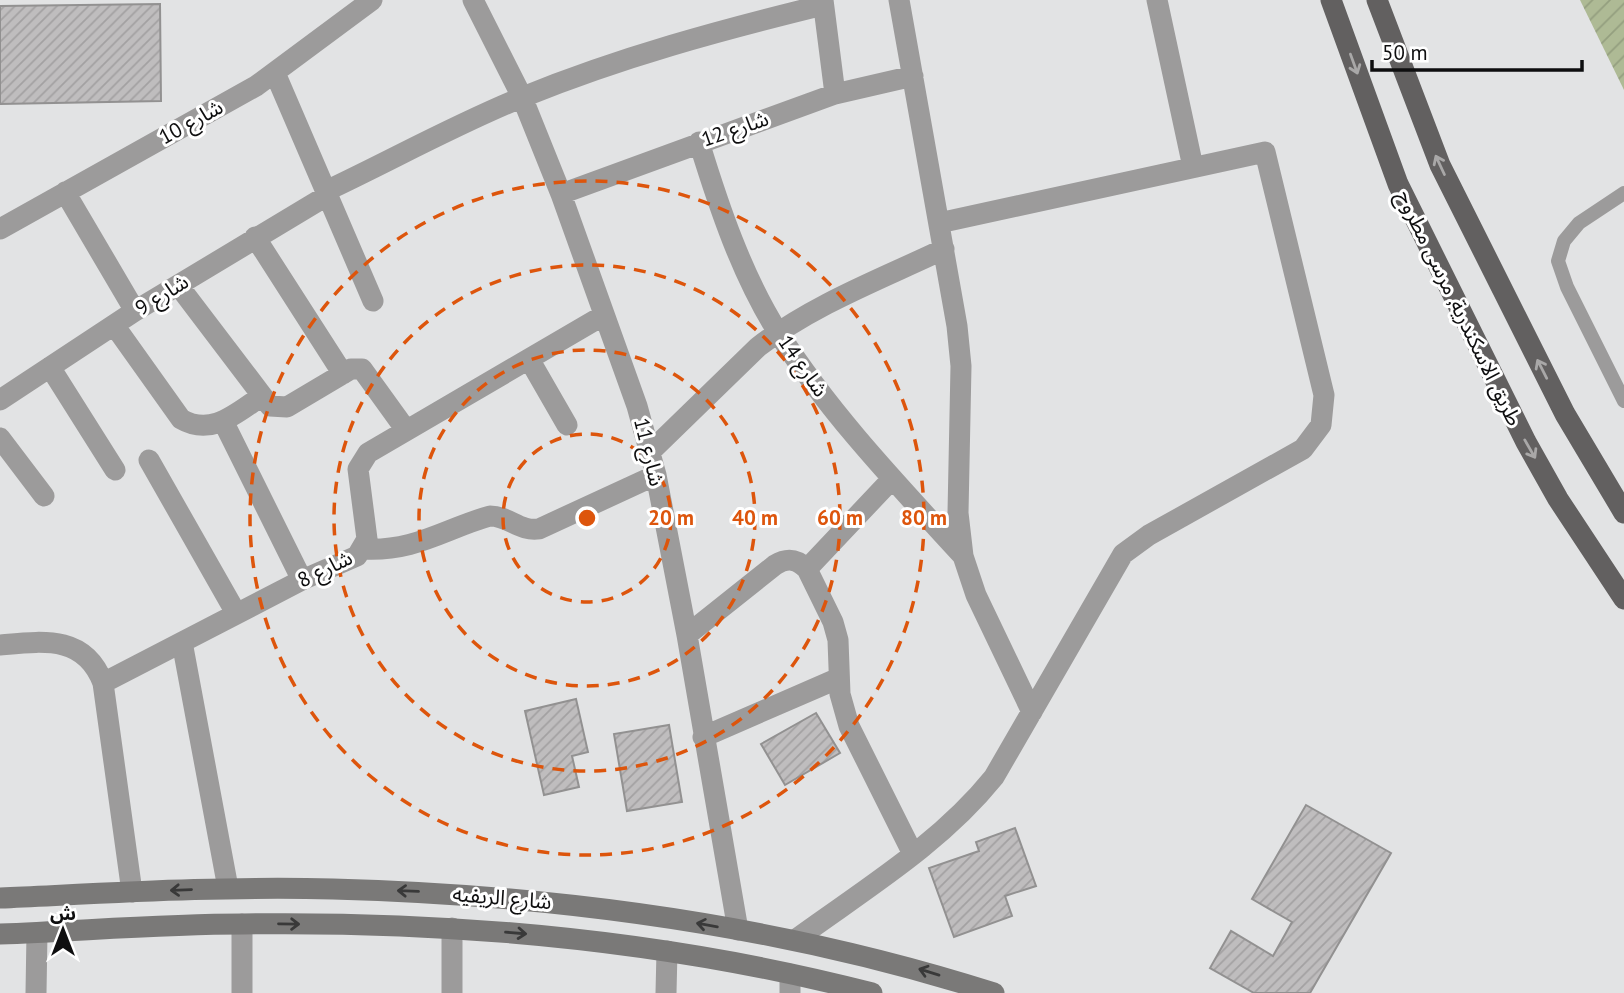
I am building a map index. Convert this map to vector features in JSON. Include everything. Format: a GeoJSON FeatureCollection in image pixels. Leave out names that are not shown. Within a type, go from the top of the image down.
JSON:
{"type":"FeatureCollection","features":[{"type":"Feature","properties":{"kind":"main road","name":"طريق الاسكندرية, مرسى مطروح"},"geometry":{"type":"LineString","coordinates":[[1331,0],[1398,184],[1525,442],[1565,510],[1624,599]]}},
{"type":"Feature","properties":{"kind":"main road"},"geometry":{"type":"LineString","coordinates":[[1377,0],[1440,165],[1565,414],[1624,513]]}},
{"type":"Feature","properties":{"kind":"street","name":"شارع 10"},"geometry":{"type":"LineString","coordinates":[[0,229],[275,73],[372,0]]}},
{"type":"Feature","properties":{"kind":"street","name":"شارع 11"},"geometry":{"type":"LineString","coordinates":[[473,0],[522,97],[561,194],[638,406],[656,475],[687,635],[738,930]]}},
{"type":"Feature","properties":{"kind":"street"},"geometry":{"type":"LineString","coordinates":[[900,0],[944,249],[961,366],[958,513],[963,556],[976,595],[1032,712]]}},
{"type":"Feature","properties":{"kind":"street"},"geometry":{"type":"LineString","coordinates":[[1157,0],[1194,167]]}},
{"type":"Feature","properties":{"kind":"street"},"geometry":{"type":"LineString","coordinates":[[823,2],[835,94]]}},
{"type":"Feature","properties":{"kind":"street","name":"شارع 9"},"geometry":{"type":"LineString","coordinates":[[0,400],[135,311],[327,193],[522,97],[620,61],[823,2]]}},
{"type":"Feature","properties":{"kind":"street"},"geometry":{"type":"LineString","coordinates":[[275,73],[373,301]]}},
{"type":"Feature","properties":{"kind":"street","name":"شارع 12"},"geometry":{"type":"LineString","coordinates":[[561,194],[835,94],[913,75]]}},
{"type":"Feature","properties":{"kind":"street","name":"شارع 14"},"geometry":{"type":"LineString","coordinates":[[699,142],[731,237],[778,332],[833,408],[892,479],[963,556]]}},
{"type":"Feature","properties":{"kind":"street"},"geometry":{"type":"LineString","coordinates":[[795,940],[913,855],[970,806],[994,776],[1123,554],[1149,535],[1303,449],[1321,425],[1324,395],[1265,152],[939,223]]}},
{"type":"Feature","properties":{"kind":"street"},"geometry":{"type":"LineString","coordinates":[[65,192],[135,311]]}},
{"type":"Feature","properties":{"kind":"street"},"geometry":{"type":"LineString","coordinates":[[254,237],[343,374]]}},
{"type":"Feature","properties":{"kind":"street"},"geometry":{"type":"LineString","coordinates":[[650,452],[758,347],[778,332],[802,316],[944,249]]}},
{"type":"Feature","properties":{"kind":"street"},"geometry":{"type":"LineString","coordinates":[[178,285],[270,406],[287,407],[357,368],[367,372],[406,430]]}},
{"type":"Feature","properties":{"kind":"street","name":"شارع 8"},"geometry":{"type":"LineString","coordinates":[[103,683],[302,580],[357,556],[363,549],[368,530],[358,469],[368,453],[604,315]]}},
{"type":"Feature","properties":{"kind":"street"},"geometry":{"type":"LineString","coordinates":[[114,325],[181,419],[202,426],[223,421],[262,396]]}},
{"type":"Feature","properties":{"kind":"street"},"geometry":{"type":"LineString","coordinates":[[529,359],[567,425]]}},
{"type":"Feature","properties":{"kind":"street"},"geometry":{"type":"LineString","coordinates":[[50,367],[115,470]]}},
{"type":"Feature","properties":{"kind":"street"},"geometry":{"type":"LineString","coordinates":[[223,421],[302,580]]}},
{"type":"Feature","properties":{"kind":"street"},"geometry":{"type":"LineString","coordinates":[[0,438],[44,496]]}},
{"type":"Feature","properties":{"kind":"street"},"geometry":{"type":"LineString","coordinates":[[149,460],[236,613]]}},
{"type":"Feature","properties":{"kind":"street"},"geometry":{"type":"LineString","coordinates":[[363,549],[386,550],[412,546],[491,516],[504,517],[527,530],[538,529],[656,475]]}},
{"type":"Feature","properties":{"kind":"street"},"geometry":{"type":"LineString","coordinates":[[807,569],[892,479]]}},
{"type":"Feature","properties":{"kind":"street"},"geometry":{"type":"LineString","coordinates":[[687,635],[783,560],[792,559],[807,569],[838,640],[839,678],[849,726],[913,855]]}},
{"type":"Feature","properties":{"kind":"street"},"geometry":{"type":"LineString","coordinates":[[182,642],[228,888]]}},
{"type":"Feature","properties":{"kind":"street"},"geometry":{"type":"LineString","coordinates":[[0,645],[70,645],[91,660],[103,683],[132,892]]}},
{"type":"Feature","properties":{"kind":"street"},"geometry":{"type":"LineString","coordinates":[[703,737],[839,678]]}},
{"type":"Feature","properties":{"kind":"street","name":"شارع الريفيه"},"geometry":{"type":"LineString","coordinates":[[0,898],[228,888],[408,891],[535,900],[637,912],[795,940],[921,970],[994,993]]}},
{"type":"Feature","properties":{"kind":"street"},"geometry":{"type":"LineString","coordinates":[[242,923],[242,993]]}},
{"type":"Feature","properties":{"kind":"street","name":"شارع الريفيه"},"geometry":{"type":"LineString","coordinates":[[0,934],[242,923],[452,928],[667,951],[790,983],[872,993]]}},
{"type":"Feature","properties":{"kind":"street"},"geometry":{"type":"LineString","coordinates":[[452,928],[452,993]]}},
{"type":"Feature","properties":{"kind":"street"},"geometry":{"type":"LineString","coordinates":[[36,993],[37,933]]}},
{"type":"Feature","properties":{"kind":"street"},"geometry":{"type":"LineString","coordinates":[[666,993],[667,951]]}},
{"type":"Feature","properties":{"kind":"lane"},"geometry":{"type":"LineString","coordinates":[[1624,194],[1579,223],[1564,241],[1558,261],[1567,287],[1624,401]]}},
{"type":"Feature","properties":{"kind":"green space"},"geometry":{"type":"Polygon","coordinates":[[[1580,0],[1624,0],[1624,90],[1580,0]]]}},
{"type":"Feature","properties":{"kind":"building"},"geometry":{"type":"Polygon","coordinates":[[[160,4],[161,101],[0,104],[0,6],[160,4]]]}},
{"type":"Feature","properties":{"kind":"building"},"geometry":{"type":"Polygon","coordinates":[[[576,699],[588,752],[572,756],[579,787],[544,795],[525,711],[576,699]]]}},
{"type":"Feature","properties":{"kind":"building"},"geometry":{"type":"Polygon","coordinates":[[[816,713],[840,753],[785,785],[761,744],[816,713]]]}},
{"type":"Feature","properties":{"kind":"building"},"geometry":{"type":"Polygon","coordinates":[[[669,725],[682,802],[627,811],[614,734],[669,725]]]}},
{"type":"Feature","properties":{"kind":"building"},"geometry":{"type":"Polygon","coordinates":[[[1306,805],[1391,853],[1310,993],[1254,993],[1210,968],[1231,931],[1273,956],[1292,922],[1252,899],[1306,805]]]}},
{"type":"Feature","properties":{"kind":"building"},"geometry":{"type":"Polygon","coordinates":[[[1015,828],[1036,886],[1005,896],[1012,916],[954,937],[929,868],[979,851],[976,842],[1015,828]]]}}]}
